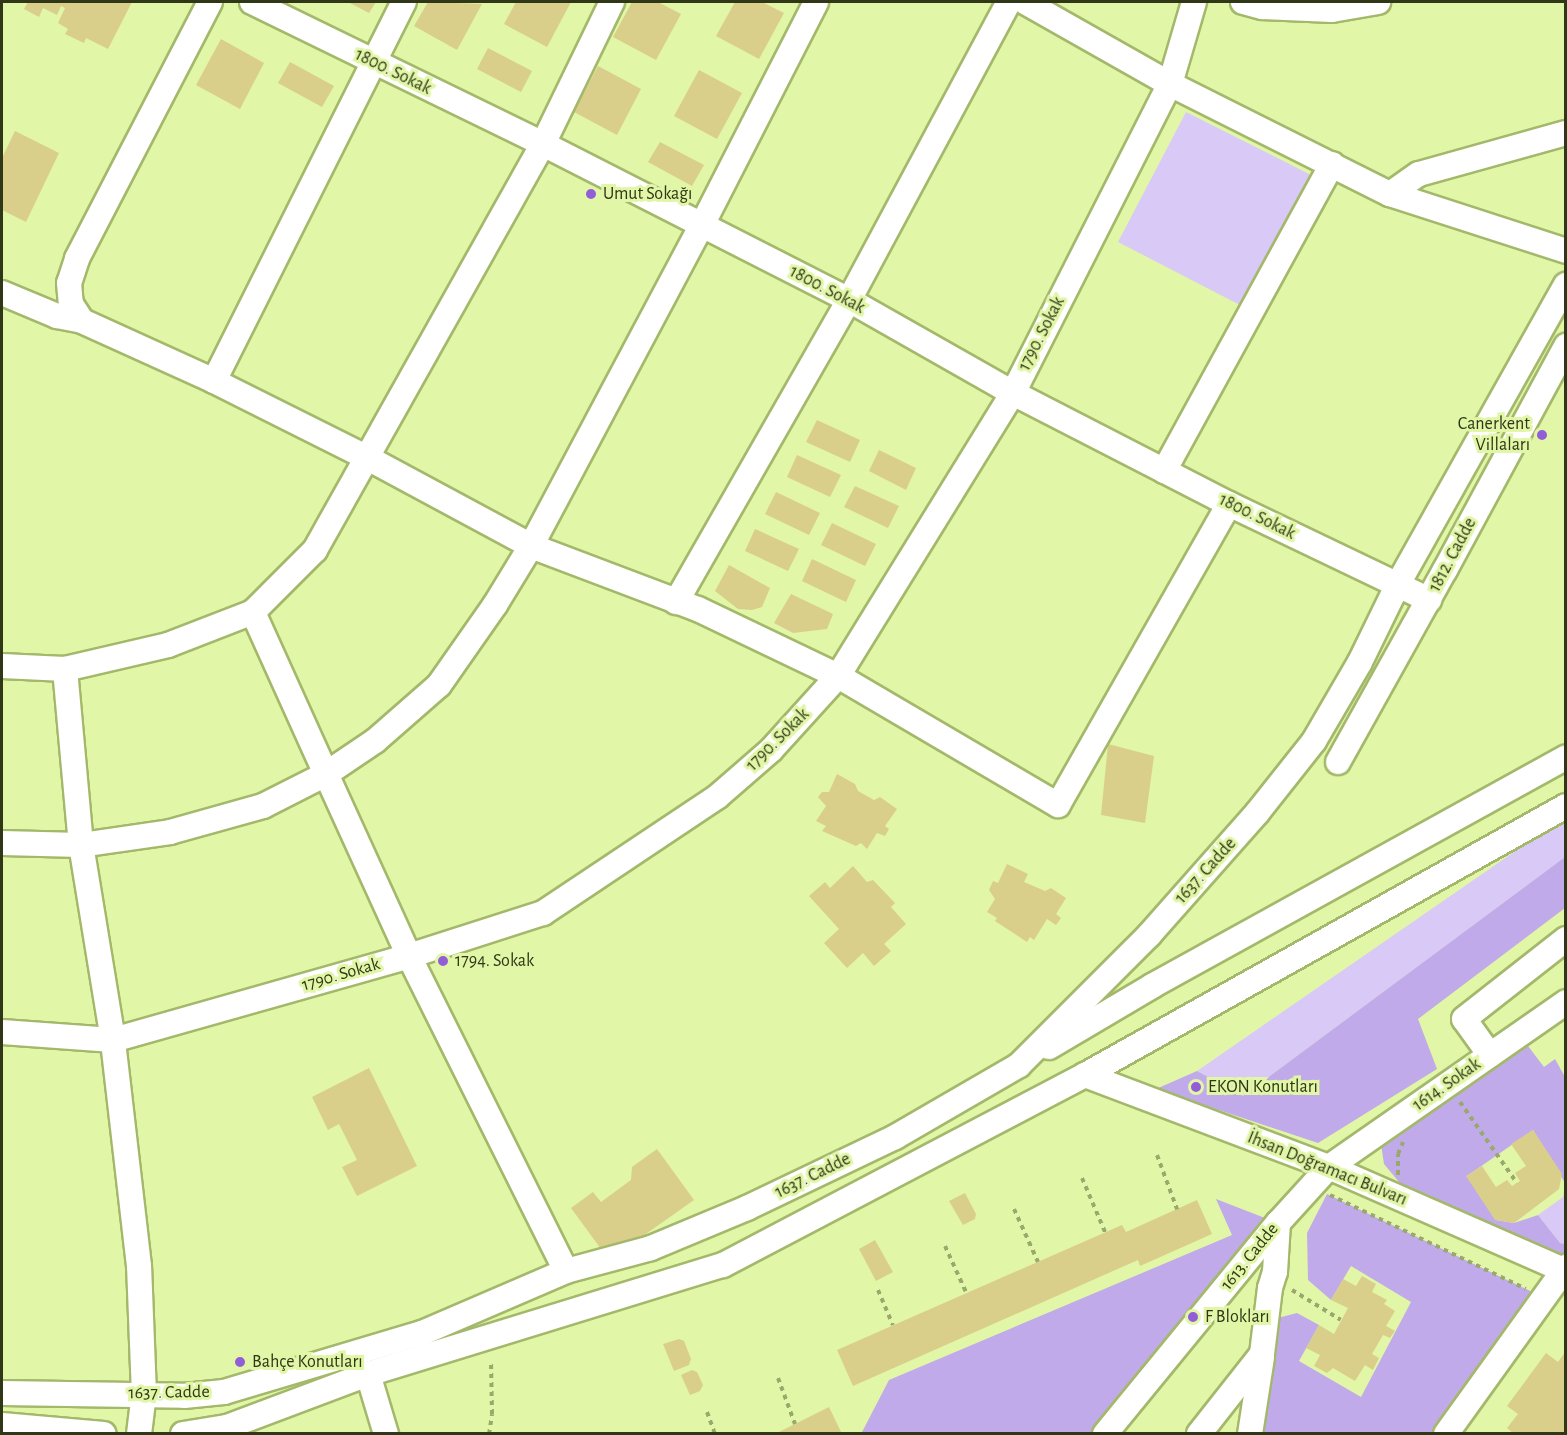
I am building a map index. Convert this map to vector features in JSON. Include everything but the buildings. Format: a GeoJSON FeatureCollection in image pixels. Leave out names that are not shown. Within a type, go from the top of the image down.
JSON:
{"type":"FeatureCollection","features":[{"type":"Feature","properties":{"kind":"street"},"geometry":{"type":"LineString","coordinates":[[82,321],[71,304],[69,283],[77,259],[210,2]]}},
{"type":"Feature","properties":{"kind":"street","name":"1800. Sokak"},"geometry":{"type":"LineString","coordinates":[[252,2],[543,144],[849,300],[1013,393],[1164,471],[1429,600]]}},
{"type":"Feature","properties":{"kind":"street"},"geometry":{"type":"LineString","coordinates":[[214,381],[404,2]]}},
{"type":"Feature","properties":{"kind":"street"},"geometry":{"type":"LineString","coordinates":[[2,666],[64,669],[168,645],[253,612],[315,550],[543,144],[612,2]]}},
{"type":"Feature","properties":{"kind":"street"},"geometry":{"type":"LineString","coordinates":[[2,843],[81,844],[170,832],[264,806],[327,774],[375,741],[439,685],[495,605],[531,546],[702,225],[816,2]]}},
{"type":"Feature","properties":{"kind":"street"},"geometry":{"type":"LineString","coordinates":[[676,602],[849,300],[1008,2]]}},
{"type":"Feature","properties":{"kind":"street"},"geometry":{"type":"LineString","coordinates":[[1025,2],[1170,84],[1390,194],[1566,251]]}},
{"type":"Feature","properties":{"kind":"street","name":"1790. Sokak"},"geometry":{"type":"LineString","coordinates":[[2,1032],[113,1040],[409,956],[543,913],[717,797],[771,750],[838,676],[1013,393],[1170,84],[1194,2]]}},
{"type":"Feature","properties":{"kind":"street"},"geometry":{"type":"LineString","coordinates":[[1243,2],[1262,7],[1332,10],[1378,2]]}},
{"type":"Feature","properties":{"kind":"street"},"geometry":{"type":"LineString","coordinates":[[1390,194],[1419,174],[1566,133]]}},
{"type":"Feature","properties":{"kind":"street"},"geometry":{"type":"LineString","coordinates":[[1164,471],[1332,164]]}},
{"type":"Feature","properties":{"kind":"street","name":"1812. Cadde"},"geometry":{"type":"LineString","coordinates":[[1398,584],[1566,285]]}},
{"type":"Feature","properties":{"kind":"street"},"geometry":{"type":"LineString","coordinates":[[2,293],[57,316],[82,321],[214,381],[366,457],[531,546],[698,609],[838,676],[1058,805],[1229,504]]}},
{"type":"Feature","properties":{"kind":"street","name":"1812. Cadde"},"geometry":{"type":"LineString","coordinates":[[1338,762],[1429,600],[1566,346]]}},
{"type":"Feature","properties":{"kind":"street","name":"1637. Cadde"},"geometry":{"type":"LineString","coordinates":[[2,1393],[184,1396],[224,1392],[422,1333],[566,1271],[651,1248],[747,1208],[895,1137],[1019,1065],[1149,935],[1257,813],[1314,741],[1354,672],[1398,584]]}},
{"type":"Feature","properties":{"kind":"street"},"geometry":{"type":"LineString","coordinates":[[253,612],[409,956],[566,1271]]}},
{"type":"Feature","properties":{"kind":"street"},"geometry":{"type":"LineString","coordinates":[[64,669],[81,844],[113,1040],[139,1266],[144,1395],[139,1434]]}},
{"type":"Feature","properties":{"kind":"street"},"geometry":{"type":"LineString","coordinates":[[1019,1065],[1152,986],[1566,757]]}},
{"type":"Feature","properties":{"kind":"street","name":"1637. Cadde"},"geometry":{"type":"LineString","coordinates":[[183,1434],[227,1426],[368,1374],[723,1265],[1085,1075],[1566,806]]}},
{"type":"Feature","properties":{"kind":"street"},"geometry":{"type":"LineString","coordinates":[[1490,1055],[1464,1019],[1566,939]]}},
{"type":"Feature","properties":{"kind":"street","name":"1614. Sokak"},"geometry":{"type":"LineString","coordinates":[[1329,1167],[1566,1002]]}},
{"type":"Feature","properties":{"kind":"street","name":"İhsan Doğramacı Bulvarı"},"geometry":{"type":"LineString","coordinates":[[1085,1075],[1329,1167],[1564,1269]]}},
{"type":"Feature","properties":{"kind":"street","name":"1613. Cadde"},"geometry":{"type":"LineString","coordinates":[[1105,1434],[1278,1223],[1329,1167]]}},
{"type":"Feature","properties":{"kind":"street"},"geometry":{"type":"LineString","coordinates":[[1250,1434],[1270,1288],[1275,1272],[1278,1223]]}},
{"type":"Feature","properties":{"kind":"street"},"geometry":{"type":"LineString","coordinates":[[1451,1432],[1564,1269]]}},
{"type":"Feature","properties":{"kind":"street"},"geometry":{"type":"LineString","coordinates":[[1199,1434],[1262,1354]]}},
{"type":"Feature","properties":{"kind":"street"},"geometry":{"type":"LineString","coordinates":[[368,1374],[386,1434]]}},
{"type":"Feature","properties":{"kind":"street"},"geometry":{"type":"LineString","coordinates":[[2,1425],[104,1434]]}},
{"type":"Feature","properties":{"kind":"path"},"geometry":{"type":"LineString","coordinates":[[1459,1101],[1517,1183]]}},
{"type":"Feature","properties":{"kind":"path"},"geometry":{"type":"LineString","coordinates":[[1157,1155],[1177,1209]]}},
{"type":"Feature","properties":{"kind":"path"},"geometry":{"type":"LineString","coordinates":[[1082,1178],[1105,1232]]}},
{"type":"Feature","properties":{"kind":"path"},"geometry":{"type":"LineString","coordinates":[[1327,1194],[1543,1297]]}},
{"type":"Feature","properties":{"kind":"path"},"geometry":{"type":"LineString","coordinates":[[1014,1209],[1038,1262]]}},
{"type":"Feature","properties":{"kind":"path"},"geometry":{"type":"LineString","coordinates":[[945,1246],[966,1292]]}},
{"type":"Feature","properties":{"kind":"path"},"geometry":{"type":"LineString","coordinates":[[1270,1288],[1296,1291],[1341,1320]]}},
{"type":"Feature","properties":{"kind":"path"},"geometry":{"type":"LineString","coordinates":[[878,1290],[893,1325]]}},
{"type":"Feature","properties":{"kind":"path"},"geometry":{"type":"LineString","coordinates":[[489,1434],[492,1414],[491,1362]]}},
{"type":"Feature","properties":{"kind":"path"},"geometry":{"type":"LineString","coordinates":[[778,1378],[795,1424]]}},
{"type":"Feature","properties":{"kind":"path"},"geometry":{"type":"LineString","coordinates":[[707,1412],[716,1434]]}},
{"type":"Feature","properties":{"kind":"shaded area"},"geometry":{"type":"Polygon","coordinates":[[[1186,112],[1311,175],[1240,305],[1118,242],[1186,112]]]}},
{"type":"Feature","properties":{"kind":"shaded area"},"geometry":{"type":"Polygon","coordinates":[[[1565,822],[1565,857],[1243,1096],[1197,1071],[1530,841],[1565,822]]]}},
{"type":"Feature","properties":{"kind":"shaded area"},"geometry":{"type":"Polygon","coordinates":[[[1565,857],[1565,908],[1418,1019],[1437,1069],[1318,1143],[1156,1089],[1197,1071],[1243,1096],[1565,857]]]}},
{"type":"Feature","properties":{"kind":"shaded area"},"geometry":{"type":"Polygon","coordinates":[[[1528,1046],[1544,1067],[1555,1059],[1565,1077],[1565,1183],[1533,1130],[1467,1176],[1496,1220],[1514,1223],[1538,1215],[1560,1243],[1565,1244],[1565,1260],[1404,1188],[1384,1164],[1381,1144],[1479,1069],[1489,1072],[1528,1046]]]}},
{"type":"Feature","properties":{"kind":"shaded area"},"geometry":{"type":"Polygon","coordinates":[[[1565,1186],[1565,1244],[1560,1243],[1538,1215],[1563,1197],[1565,1186]]]}},
{"type":"Feature","properties":{"kind":"shaded area"},"geometry":{"type":"Polygon","coordinates":[[[1327,1194],[1543,1297],[1447,1433],[1250,1434],[1266,1321],[1297,1313],[1319,1325],[1299,1361],[1361,1397],[1411,1302],[1351,1266],[1331,1300],[1308,1280],[1307,1233],[1327,1194]]]}},
{"type":"Feature","properties":{"kind":"shaded area"},"geometry":{"type":"Polygon","coordinates":[[[1216,1199],[1278,1223],[1102,1433],[861,1434],[889,1380],[1232,1235],[1216,1199]]]}},
{"type":"Feature","properties":{"kind":"place","name":"Umut Sokağı"},"geometry":{"type":"Point","coordinates":[591,194]}},
{"type":"Feature","properties":{"kind":"place","name":"Canerkent Villaları"},"geometry":{"type":"Point","coordinates":[1542,435]}},
{"type":"Feature","properties":{"kind":"place","name":"1794. Sokak"},"geometry":{"type":"Point","coordinates":[443,961]}},
{"type":"Feature","properties":{"kind":"place","name":"EKON Konutları"},"geometry":{"type":"Point","coordinates":[1196,1087]}},
{"type":"Feature","properties":{"kind":"place","name":"F Blokları"},"geometry":{"type":"Point","coordinates":[1193,1317]}},
{"type":"Feature","properties":{"kind":"place","name":"Bahçe Konutları"},"geometry":{"type":"Point","coordinates":[240,1362]}}]}
